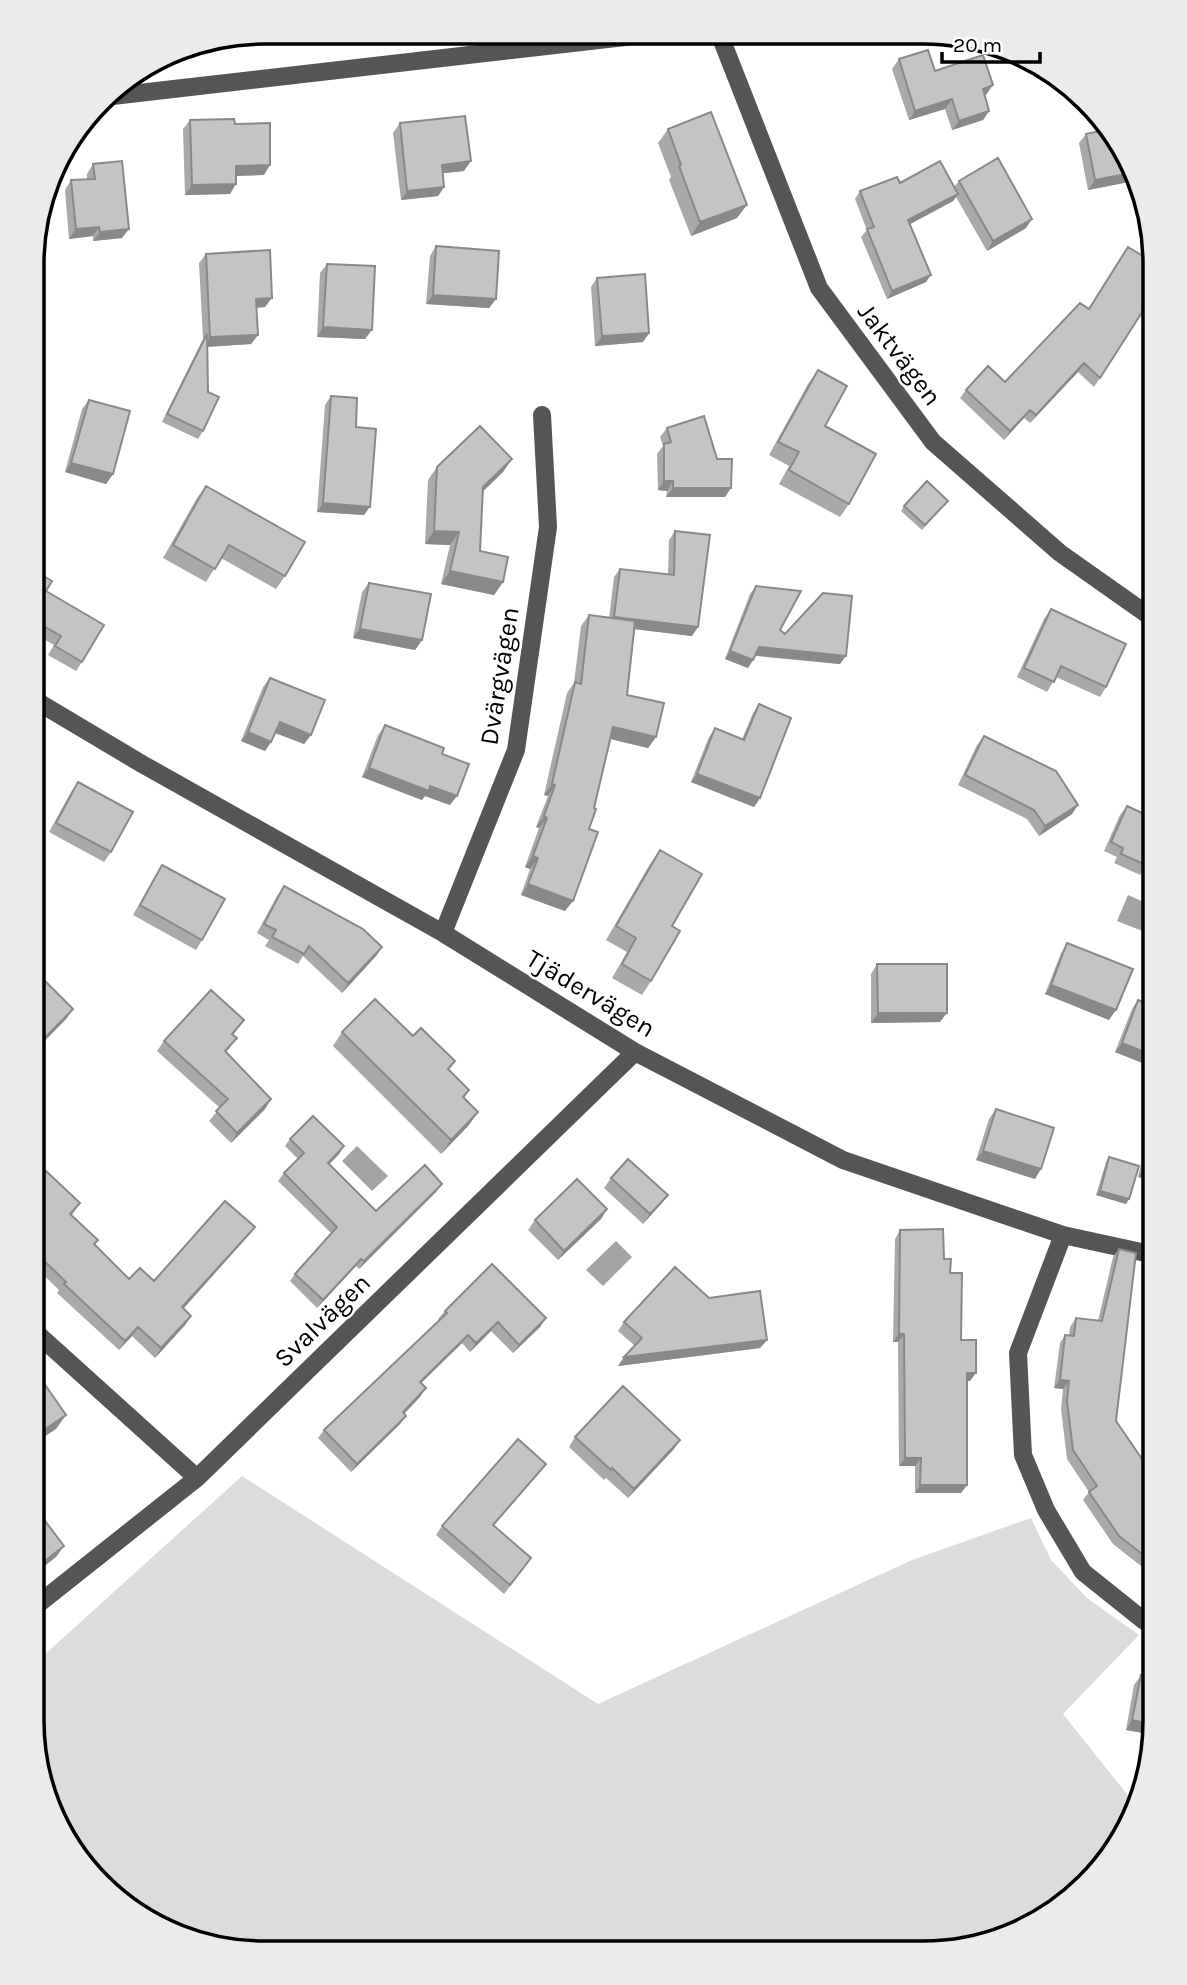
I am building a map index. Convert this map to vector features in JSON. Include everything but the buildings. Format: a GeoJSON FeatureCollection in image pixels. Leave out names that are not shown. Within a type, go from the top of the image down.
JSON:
{"type":"FeatureCollection","features":[{"type":"Feature","properties":{"kind":"street"},"geometry":{"type":"LineString","coordinates":[[123,95],[564,44]]}},
{"type":"Feature","properties":{"kind":"street","name":"Jaktvägen"},"geometry":{"type":"LineString","coordinates":[[723,44],[819,288],[835,310],[933,442],[1060,553],[1143,612]]}},
{"type":"Feature","properties":{"kind":"street","name":"Dvärgvägen"},"geometry":{"type":"LineString","coordinates":[[443,933],[516,750],[548,527],[542,415]]}},
{"type":"Feature","properties":{"kind":"street","name":"Tjädervägen"},"geometry":{"type":"LineString","coordinates":[[44,706],[142,764],[443,933],[635,1052],[843,1160],[1063,1235],[1143,1252]]}},
{"type":"Feature","properties":{"kind":"street","name":"Svalvägen"},"geometry":{"type":"LineString","coordinates":[[44,1599],[197,1478],[635,1052]]}},
{"type":"Feature","properties":{"kind":"street"},"geometry":{"type":"LineString","coordinates":[[1063,1235],[1018,1353],[1023,1455],[1046,1510],[1083,1572],[1143,1620]]}},
{"type":"Feature","properties":{"kind":"street"},"geometry":{"type":"LineString","coordinates":[[44,1340],[197,1478]]}},
{"type":"Feature","properties":{"kind":"shaded area"},"geometry":{"type":"Polygon","coordinates":[[[1128,895],[1143,902],[1143,931],[1117,921],[1128,895]]]}},
{"type":"Feature","properties":{"kind":"shaded area"},"geometry":{"type":"Polygon","coordinates":[[[357,1146],[388,1176],[372,1191],[342,1161],[357,1146]]]}},
{"type":"Feature","properties":{"kind":"shaded area"},"geometry":{"type":"Polygon","coordinates":[[[616,1241],[632,1257],[603,1286],[586,1270],[616,1241]]]}},
{"type":"Feature","properties":{"kind":"shaded area"},"geometry":{"type":"Polygon","coordinates":[[[242,1476],[598,1704],[912,1560],[1031,1518],[1051,1560],[1087,1598],[1139,1635],[1063,1714],[1130,1798],[1106,1844],[1068,1887],[1033,1912],[1008,1925],[980,1934],[923,1941],[264,1941],[207,1934],[179,1925],[130,1896],[108,1877],[89,1855],[60,1806],[51,1778],[44,1736],[44,1655],[242,1476]]]}}]}
